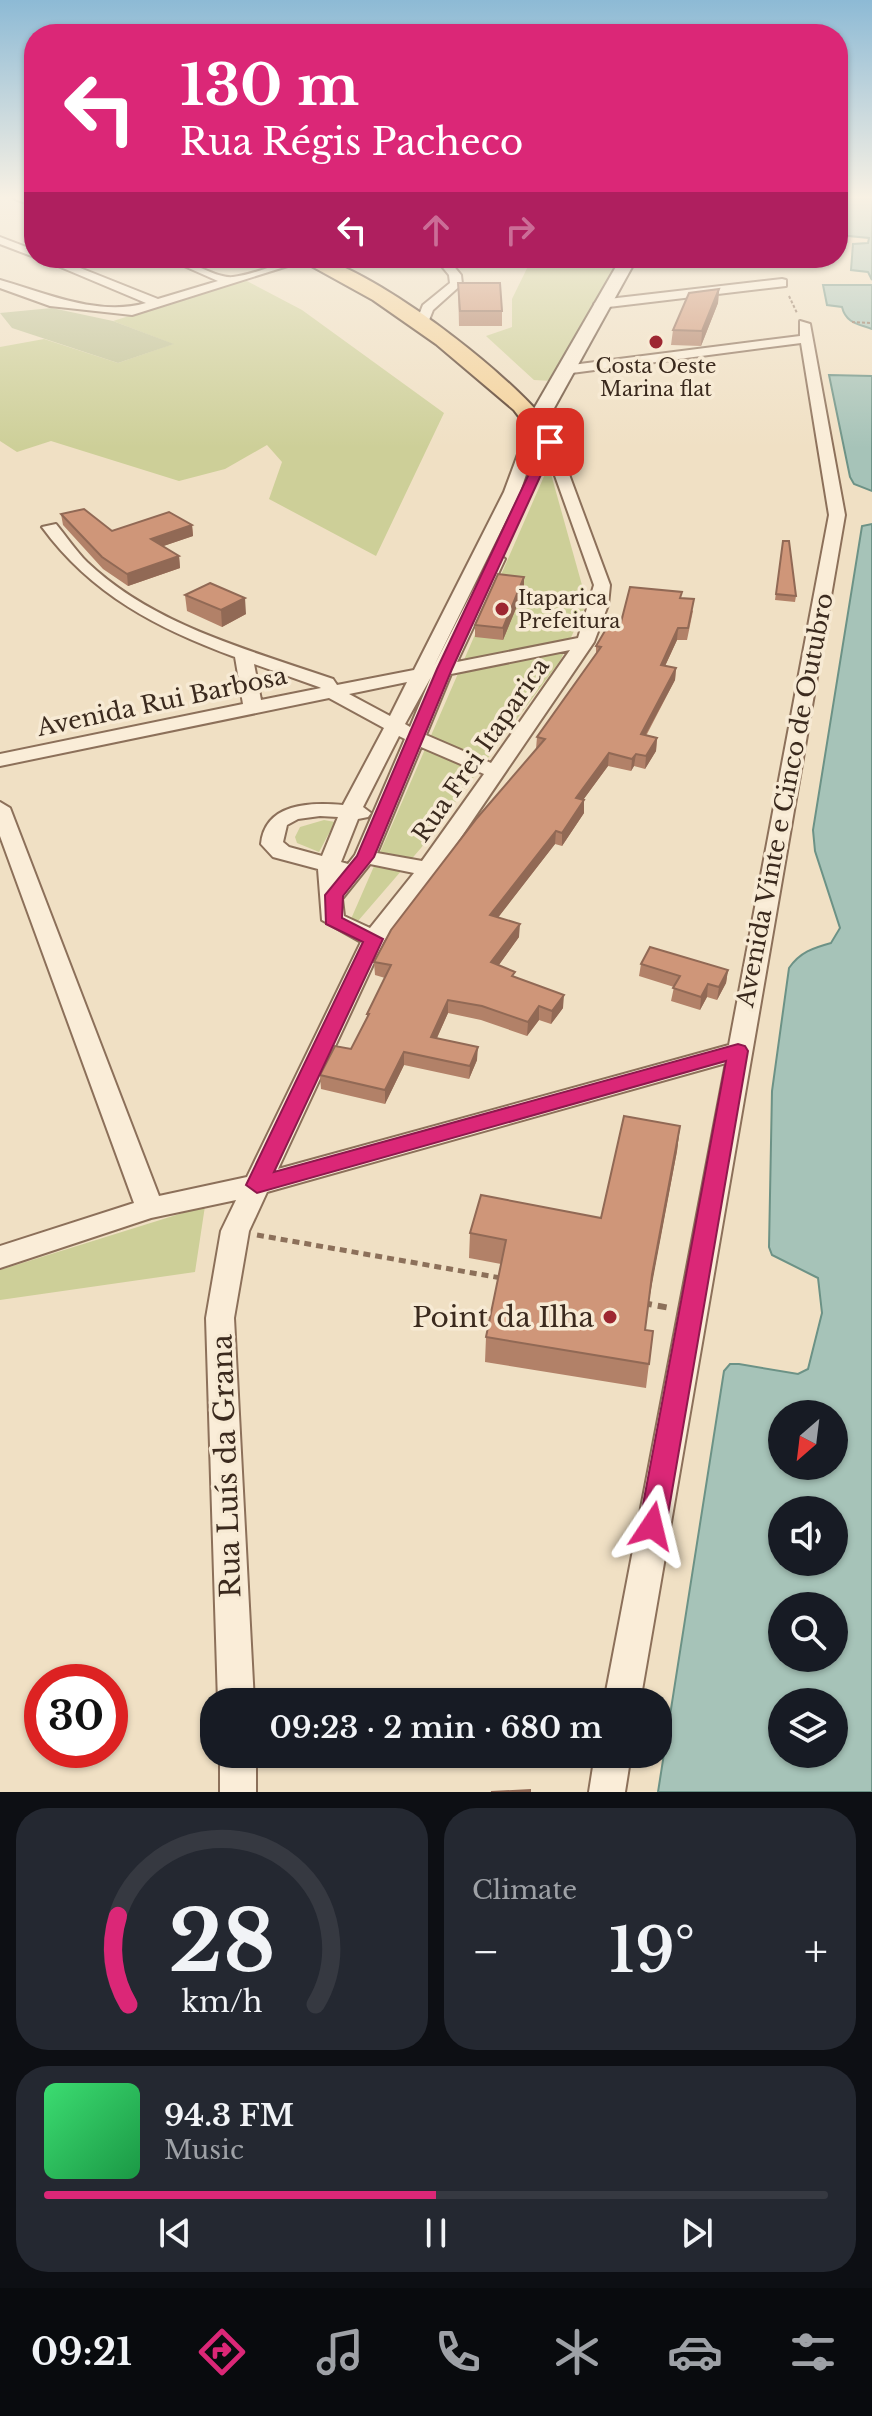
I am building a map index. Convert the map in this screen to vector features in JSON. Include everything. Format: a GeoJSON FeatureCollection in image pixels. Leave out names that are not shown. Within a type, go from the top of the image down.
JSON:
{"type":"FeatureCollection","features":[{"type":"Feature","properties":{"kind":"main road"},"geometry":{"type":"LineString","coordinates":[[353,281],[423,320],[538,419],[550,442]]}},
{"type":"Feature","properties":{"kind":"street"},"geometry":{"type":"LineString","coordinates":[[101,281],[157,303]]}},
{"type":"Feature","properties":{"kind":"street"},"geometry":{"type":"LineString","coordinates":[[0,284],[42,300],[95,309],[132,311],[228,281]]}},
{"type":"Feature","properties":{"kind":"street"},"geometry":{"type":"LineString","coordinates":[[423,320],[427,308],[456,284],[456,281]]}},
{"type":"Feature","properties":{"kind":"street"},"geometry":{"type":"LineString","coordinates":[[519,493],[538,419],[571,370],[618,281]]}},
{"type":"Feature","properties":{"kind":"street"},"geometry":{"type":"LineString","coordinates":[[608,300],[782,283]]}},
{"type":"Feature","properties":{"kind":"street"},"geometry":{"type":"LineString","coordinates":[[571,370],[805,331]]}},
{"type":"Feature","properties":{"kind":"street","name":"Avenida Vinte e Cinco de Outubro"},"geometry":{"type":"LineString","coordinates":[[625,1688],[837,515],[805,331]]}},
{"type":"Feature","properties":{"kind":"street"},"geometry":{"type":"LineString","coordinates":[[334,895],[360,864],[492,552],[519,493],[550,442],[571,370]]}},
{"type":"Feature","properties":{"kind":"street","name":"Rua Frei Itaparica"},"geometry":{"type":"LineString","coordinates":[[257,1185],[374,939],[428,869],[585,642],[599,605],[602,585],[550,442]]}},
{"type":"Feature","properties":{"kind":"street","name":"Avenida Rui Barbosa"},"geometry":{"type":"LineString","coordinates":[[50,527],[81,565],[121,595],[173,624],[326,683],[334,693]]}},
{"type":"Feature","properties":{"kind":"street"},"geometry":{"type":"LineString","coordinates":[[374,939],[350,931],[333,920],[334,895],[329,866],[350,812],[394,724],[492,552]]}},
{"type":"Feature","properties":{"kind":"street","name":"Avenida Rui Barbosa"},"geometry":{"type":"LineString","coordinates":[[0,760],[253,705],[334,693],[585,642]]}},
{"type":"Feature","properties":{"kind":"street"},"geometry":{"type":"LineString","coordinates":[[243,653],[253,705]]}},
{"type":"Feature","properties":{"kind":"street"},"geometry":{"type":"LineString","coordinates":[[334,693],[415,737],[496,772]]}},
{"type":"Feature","properties":{"kind":"street"},"geometry":{"type":"LineString","coordinates":[[0,808],[150,1208]]}},
{"type":"Feature","properties":{"kind":"street"},"geometry":{"type":"LineString","coordinates":[[382,815],[302,812],[278,823],[272,844],[281,852],[329,866],[360,864],[428,869]]}},
{"type":"Feature","properties":{"kind":"street"},"geometry":{"type":"LineString","coordinates":[[0,1257],[150,1208],[257,1185],[738,1051]]}},
{"type":"Feature","properties":{"kind":"street","name":"Rua Luís da Grana"},"geometry":{"type":"LineString","coordinates":[[235,1688],[220,1318],[235,1231],[257,1185]]}},
{"type":"Feature","properties":{"kind":"street"},"geometry":{"type":"LineString","coordinates":[[238,1768],[238,1792]]}},
{"type":"Feature","properties":{"kind":"street"},"geometry":{"type":"LineString","coordinates":[[607,1792],[611,1768]]}},
{"type":"Feature","properties":{"kind":"path"},"geometry":{"type":"LineString","coordinates":[[782,283],[805,331]]}},
{"type":"Feature","properties":{"kind":"path"},"geometry":{"type":"LineString","coordinates":[[852,322],[872,323]]}},
{"type":"Feature","properties":{"kind":"path"},"geometry":{"type":"LineString","coordinates":[[235,1231],[510,1279]]}},
{"type":"Feature","properties":{"kind":"path"},"geometry":{"type":"LineString","coordinates":[[632,1301],[693,1312]]}},
{"type":"Feature","properties":{"kind":"green space"},"geometry":{"type":"Polygon","coordinates":[[[246,281],[302,310],[444,413],[376,556],[269,499],[282,462],[267,445],[225,469],[179,481],[51,441],[17,452],[0,441],[0,347],[44,339],[118,363],[173,344],[113,321],[246,281]]]}},
{"type":"Feature","properties":{"kind":"green space"},"geometry":{"type":"Polygon","coordinates":[[[521,281],[607,281],[552,381],[534,380],[486,336],[512,327],[512,299],[521,281]]]}},
{"type":"Feature","properties":{"kind":"green space"},"geometry":{"type":"Polygon","coordinates":[[[52,308],[113,321],[174,344],[118,363],[12,328],[0,313],[52,308]]]}},
{"type":"Feature","properties":{"kind":"green space"},"geometry":{"type":"Polygon","coordinates":[[[545,474],[551,474],[587,603],[560,661],[421,848],[358,921],[351,919],[545,474]]]}},
{"type":"Feature","properties":{"kind":"green space"},"geometry":{"type":"Polygon","coordinates":[[[324,820],[335,822],[319,852],[297,843],[295,837],[300,827],[324,820]]]}},
{"type":"Feature","properties":{"kind":"green space"},"geometry":{"type":"Polygon","coordinates":[[[205,1206],[195,1272],[0,1300],[0,1270],[205,1206]]]}},
{"type":"Feature","properties":{"kind":"shaded area"},"geometry":{"type":"Polygon","coordinates":[[[823,285],[872,285],[872,329],[850,320],[842,307],[827,305],[823,285]]]}},
{"type":"Feature","properties":{"kind":"shaded area"},"geometry":{"type":"Polygon","coordinates":[[[829,375],[872,376],[872,491],[854,484],[850,477],[829,375]]]}},
{"type":"Feature","properties":{"kind":"shaded area"},"geometry":{"type":"Polygon","coordinates":[[[872,524],[872,1792],[658,1792],[662,1768],[672,1768],[672,1703],[724,1371],[730,1364],[798,1374],[808,1369],[822,1313],[818,1278],[772,1255],[769,1247],[772,1091],[789,968],[807,951],[831,943],[840,928],[815,851],[813,830],[862,526],[872,524]]]}},
{"type":"Feature","properties":{"kind":"building"},"geometry":{"type":"Polygon","coordinates":[[[458,283],[500,283],[502,311],[460,311],[458,283]]]}},
{"type":"Feature","properties":{"kind":"building"},"geometry":{"type":"Polygon","coordinates":[[[719,289],[702,331],[673,330],[689,293],[719,289]]]}},
{"type":"Feature","properties":{"kind":"building"},"geometry":{"type":"Polygon","coordinates":[[[84,509],[112,531],[169,512],[192,525],[151,539],[179,556],[127,574],[102,557],[61,514],[84,509]]]}},
{"type":"Feature","properties":{"kind":"building"},"geometry":{"type":"Polygon","coordinates":[[[783,541],[789,541],[796,596],[776,594],[783,541]]]}},
{"type":"Feature","properties":{"kind":"building","name":"Itaparica Prefeitura"},"geometry":{"type":"Polygon","coordinates":[[[498,574],[524,577],[503,628],[475,625],[498,574]]]}},
{"type":"Feature","properties":{"kind":"building"},"geometry":{"type":"Polygon","coordinates":[[[210,583],[245,598],[221,610],[185,595],[210,583]]]}},
{"type":"Feature","properties":{"kind":"building"},"geometry":{"type":"Polygon","coordinates":[[[630,587],[682,592],[680,598],[694,599],[688,628],[678,628],[661,665],[676,668],[641,734],[657,738],[646,756],[636,754],[632,759],[609,753],[576,798],[584,800],[562,833],[556,831],[490,915],[520,924],[491,962],[515,972],[512,976],[564,995],[552,1011],[539,1006],[528,1022],[482,1006],[448,1000],[431,1037],[478,1047],[470,1066],[404,1052],[385,1090],[320,1075],[335,1046],[351,1049],[369,1014],[391,965],[374,962],[391,930],[477,818],[545,739],[537,737],[601,647],[596,646],[609,624],[620,626],[630,587]]]}},
{"type":"Feature","properties":{"kind":"building"},"geometry":{"type":"Polygon","coordinates":[[[650,947],[728,970],[719,987],[708,984],[701,997],[673,988],[680,976],[641,964],[650,947]]]}},
{"type":"Feature","properties":{"kind":"building"},"geometry":{"type":"Polygon","coordinates":[[[624,1116],[680,1126],[652,1275],[645,1330],[653,1331],[649,1364],[486,1337],[506,1240],[470,1233],[481,1195],[601,1218],[624,1116]]]}},
{"type":"Feature","properties":{"kind":"place","name":"Costa Oeste Marina flat"},"geometry":{"type":"Point","coordinates":[656,342]}},
{"type":"Feature","properties":{"kind":"place","name":"Itaparica Prefeitura"},"geometry":{"type":"Point","coordinates":[502,609]}},
{"type":"Feature","properties":{"kind":"place","name":"Point da Ilha"},"geometry":{"type":"Point","coordinates":[610,1317]}},
{"type":"Feature","properties":{"kind":"route"},"geometry":{"type":"LineString","coordinates":[[550,442],[444,669],[365,857],[334,895],[333,920],[350,931],[374,939],[257,1185],[738,1051],[652,1526]]}}]}
